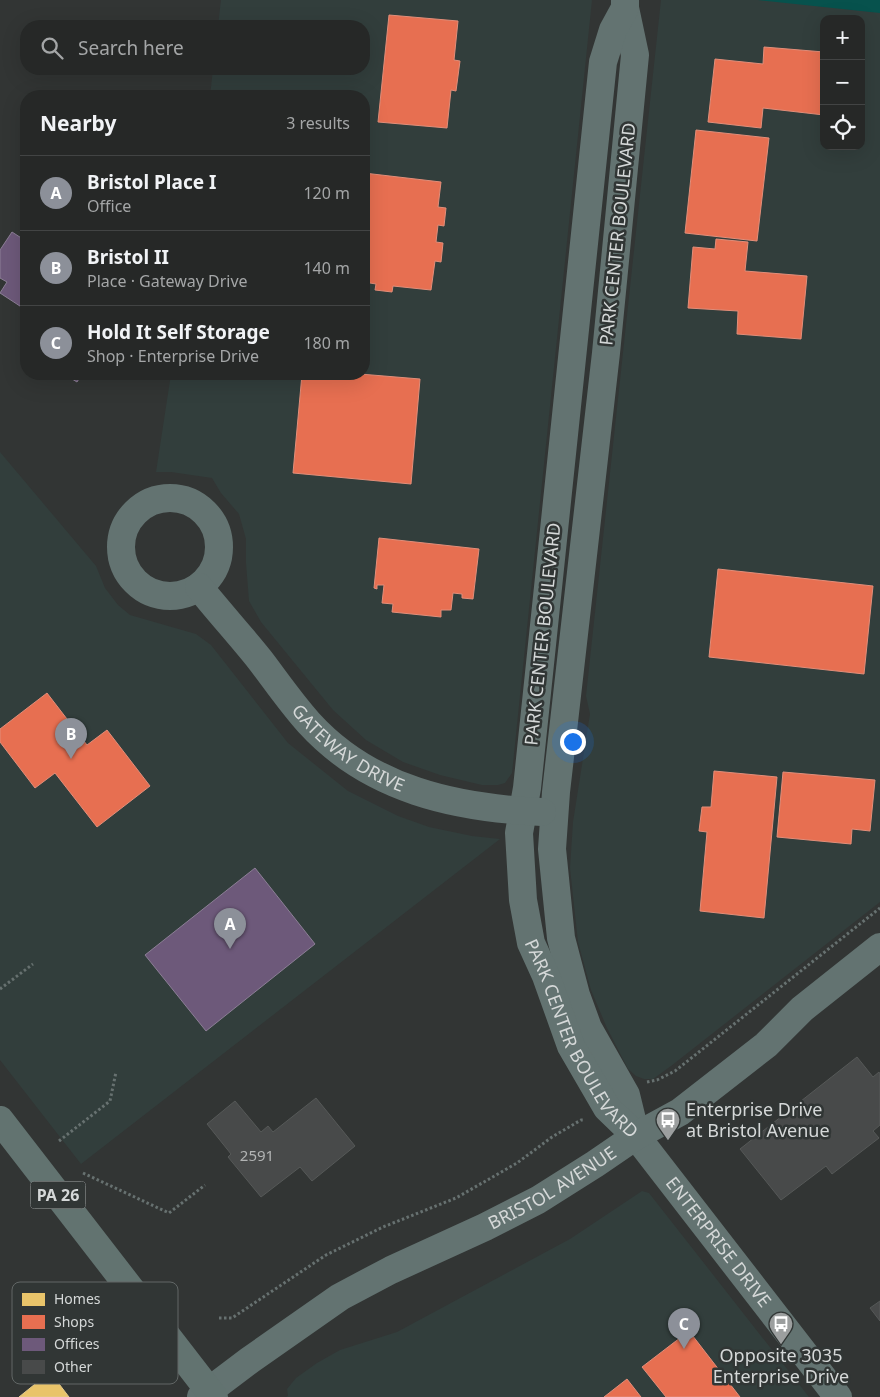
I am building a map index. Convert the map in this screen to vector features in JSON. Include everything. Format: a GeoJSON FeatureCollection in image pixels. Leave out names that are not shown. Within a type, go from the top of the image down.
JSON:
{"type":"FeatureCollection","features":[{"type":"Feature","properties":{"kind":"main road","name":"PA 26"},"geometry":{"type":"LineString","coordinates":[[0,1120],[123,1282]]}},
{"type":"Feature","properties":{"kind":"main road","name":"PA 26"},"geometry":{"type":"LineString","coordinates":[[178,1355],[208,1395]]}},
{"type":"Feature","properties":{"kind":"street","name":"PARK CENTER BOULEVARD"},"geometry":{"type":"LineString","coordinates":[[625,4],[613,30],[603,62],[524,811],[519,833],[523,900],[531,943],[546,976],[571,1046],[607,1108],[636,1136]]}},
{"type":"Feature","properties":{"kind":"street","name":"PARK CENTER BOULEVARD"},"geometry":{"type":"LineString","coordinates":[[625,4],[635,56],[606,353],[554,813],[552,849],[561,938],[576,995],[588,1028],[626,1095],[636,1136]]}},
{"type":"Feature","properties":{"kind":"street","name":"GATEWAY DRIVE"},"geometry":{"type":"LineString","coordinates":[[199,587],[309,723],[347,756],[374,774],[434,798],[467,805],[554,813]]}},
{"type":"Feature","properties":{"kind":"street","name":"BRISTOL AVENUE"},"geometry":{"type":"LineString","coordinates":[[208,1395],[257,1354],[340,1297],[390,1270],[485,1227],[538,1200],[636,1136],[680,1112],[766,1045],[802,1009],[880,947]]}},
{"type":"Feature","properties":{"kind":"street","name":"ENTERPRISE DRIVE"},"geometry":{"type":"LineString","coordinates":[[636,1136],[838,1397]]}},
{"type":"Feature","properties":{"kind":"path"},"geometry":{"type":"LineString","coordinates":[[640,1081],[657,1080],[675,1071],[880,908]]}},
{"type":"Feature","properties":{"kind":"path"},"geometry":{"type":"LineString","coordinates":[[0,989],[34,964]]}},
{"type":"Feature","properties":{"kind":"path"},"geometry":{"type":"LineString","coordinates":[[59,1140],[110,1100],[116,1072]]}},
{"type":"Feature","properties":{"kind":"path"},"geometry":{"type":"LineString","coordinates":[[219,1318],[232,1318],[326,1255],[383,1227],[456,1198],[517,1163],[581,1120]]}},
{"type":"Feature","properties":{"kind":"path"},"geometry":{"type":"LineString","coordinates":[[83,1173],[169,1213],[205,1185]]}},
{"type":"Feature","properties":{"kind":"shaded area"},"geometry":{"type":"Polygon","coordinates":[[[221,0],[592,0],[512,773],[505,783],[482,785],[440,775],[403,762],[366,740],[333,710],[261,622],[249,601],[246,539],[239,514],[221,493],[212,478],[171,472],[156,472],[170,380],[370,380],[370,90],[211,90],[212,75],[370,75],[370,20],[219,20],[221,0]]]}},
{"type":"Feature","properties":{"kind":"shaded area"},"geometry":{"type":"Polygon","coordinates":[[[661,0],[880,0],[880,902],[653,1079],[644,1079],[636,1076],[628,1069],[607,1028],[591,990],[578,942],[570,868],[573,822],[590,714],[586,696],[661,0]]]}},
{"type":"Feature","properties":{"kind":"shaded area"},"geometry":{"type":"Polygon","coordinates":[[[758,0],[880,0],[880,13],[758,0]]]}},
{"type":"Feature","properties":{"kind":"shaded area"},"geometry":{"type":"Polygon","coordinates":[[[0,452],[96,566],[105,588],[118,605],[130,615],[196,634],[211,645],[288,743],[348,791],[398,816],[429,827],[472,836],[500,839],[81,1164],[0,1060],[0,452]]]}},
{"type":"Feature","properties":{"kind":"shaded area"},"geometry":{"type":"Polygon","coordinates":[[[642,1191],[649,1193],[809,1397],[286,1397],[288,1396],[287,1389],[296,1378],[317,1363],[340,1350],[397,1332],[570,1239],[642,1191]]]}},
{"type":"Feature","properties":{"kind":"building: Homes"},"geometry":{"type":"Polygon","coordinates":[[[35,1384],[59,1384],[69,1397],[19,1397],[35,1384]]]}},
{"type":"Feature","properties":{"kind":"building: Shops"},"geometry":{"type":"Polygon","coordinates":[[[389,15],[458,21],[454,60],[460,61],[456,91],[451,90],[447,128],[378,122],[389,15]]]}},
{"type":"Feature","properties":{"kind":"building: Shops"},"geometry":{"type":"Polygon","coordinates":[[[764,47],[820,52],[820,115],[763,108],[761,128],[708,122],[715,59],[763,64],[764,47]]]}},
{"type":"Feature","properties":{"kind":"building: Shops"},"geometry":{"type":"Polygon","coordinates":[[[696,130],[769,138],[757,241],[685,233],[696,130]]]}},
{"type":"Feature","properties":{"kind":"building: Shops"},"geometry":{"type":"Polygon","coordinates":[[[370,174],[441,182],[438,207],[446,208],[444,226],[438,225],[436,242],[443,243],[441,262],[435,261],[431,290],[393,286],[392,292],[375,290],[376,284],[370,283],[370,174]]]}},
{"type":"Feature","properties":{"kind":"building: Shops"},"geometry":{"type":"Polygon","coordinates":[[[716,239],[748,242],[745,271],[807,276],[801,339],[737,334],[738,311],[688,308],[693,247],[715,249],[716,239]]]}},
{"type":"Feature","properties":{"kind":"building: Shops"},"geometry":{"type":"Polygon","coordinates":[[[370,375],[420,379],[411,484],[293,473],[301,380],[370,380],[370,375]]]}},
{"type":"Feature","properties":{"kind":"building: Shops"},"geometry":{"type":"Polygon","coordinates":[[[379,538],[479,549],[473,599],[462,598],[462,594],[453,593],[451,610],[441,610],[441,617],[392,612],[393,604],[382,603],[384,585],[377,585],[377,589],[374,588],[379,538]]]}},
{"type":"Feature","properties":{"kind":"building: Shops"},"geometry":{"type":"Polygon","coordinates":[[[718,569],[873,586],[864,674],[709,657],[718,569]]]}},
{"type":"Feature","properties":{"kind":"building: Shops"},"geometry":{"type":"Polygon","coordinates":[[[47,693],[87,745],[107,730],[150,786],[97,827],[55,773],[35,788],[0,742],[0,729],[47,693]]]}},
{"type":"Feature","properties":{"kind":"building: Shops"},"geometry":{"type":"Polygon","coordinates":[[[714,771],[777,777],[764,918],[700,911],[707,832],[699,831],[702,807],[711,807],[714,771]]]}},
{"type":"Feature","properties":{"kind":"building: Shops"},"geometry":{"type":"Polygon","coordinates":[[[783,772],[875,780],[870,831],[852,829],[851,844],[777,837],[783,772]]]}},
{"type":"Feature","properties":{"kind":"building: Shops"},"geometry":{"type":"Polygon","coordinates":[[[689,1331],[740,1397],[666,1397],[642,1367],[689,1331]]]}},
{"type":"Feature","properties":{"kind":"building: Shops"},"geometry":{"type":"Polygon","coordinates":[[[627,1379],[641,1397],[604,1397],[627,1379]]]}},
{"type":"Feature","properties":{"kind":"building: Offices"},"geometry":{"type":"Polygon","coordinates":[[[12,232],[20,237],[20,306],[0,293],[7,282],[0,278],[0,250],[12,232]]]}},
{"type":"Feature","properties":{"kind":"building: Offices"},"geometry":{"type":"Polygon","coordinates":[[[255,868],[315,944],[206,1031],[145,955],[255,868]]]}},
{"type":"Feature","properties":{"kind":"building: Other"},"geometry":{"type":"Polygon","coordinates":[[[857,1057],[873,1077],[879,1072],[880,1074],[880,1125],[873,1131],[879,1138],[832,1174],[826,1166],[781,1200],[740,1149],[857,1057]]]}},
{"type":"Feature","properties":{"kind":"building: Other"},"geometry":{"type":"Polygon","coordinates":[[[316,1098],[355,1146],[312,1181],[300,1167],[261,1197],[228,1157],[231,1154],[207,1124],[235,1101],[261,1132],[268,1126],[273,1132],[316,1098]]]}},
{"type":"Feature","properties":{"kind":"building: Other"},"geometry":{"type":"Polygon","coordinates":[[[880,1301],[880,1321],[870,1308],[880,1301]]]}},
{"type":"Feature","properties":{"kind":"place","name":"Bristol II"},"geometry":{"type":"Point","coordinates":[71,759]}},
{"type":"Feature","properties":{"kind":"place","name":"Bristol Place I"},"geometry":{"type":"Point","coordinates":[230,949]}},
{"type":"Feature","properties":{"kind":"place","name":"Enterprise Drive at Bristol Avenue"},"geometry":{"type":"Point","coordinates":[668,1141]}},
{"type":"Feature","properties":{"kind":"place","name":"Opposite 3035 Enterprise Drive"},"geometry":{"type":"Point","coordinates":[781,1345]}},
{"type":"Feature","properties":{"kind":"place","name":"Hold It Self Storage"},"geometry":{"type":"Point","coordinates":[684,1349]}}]}
